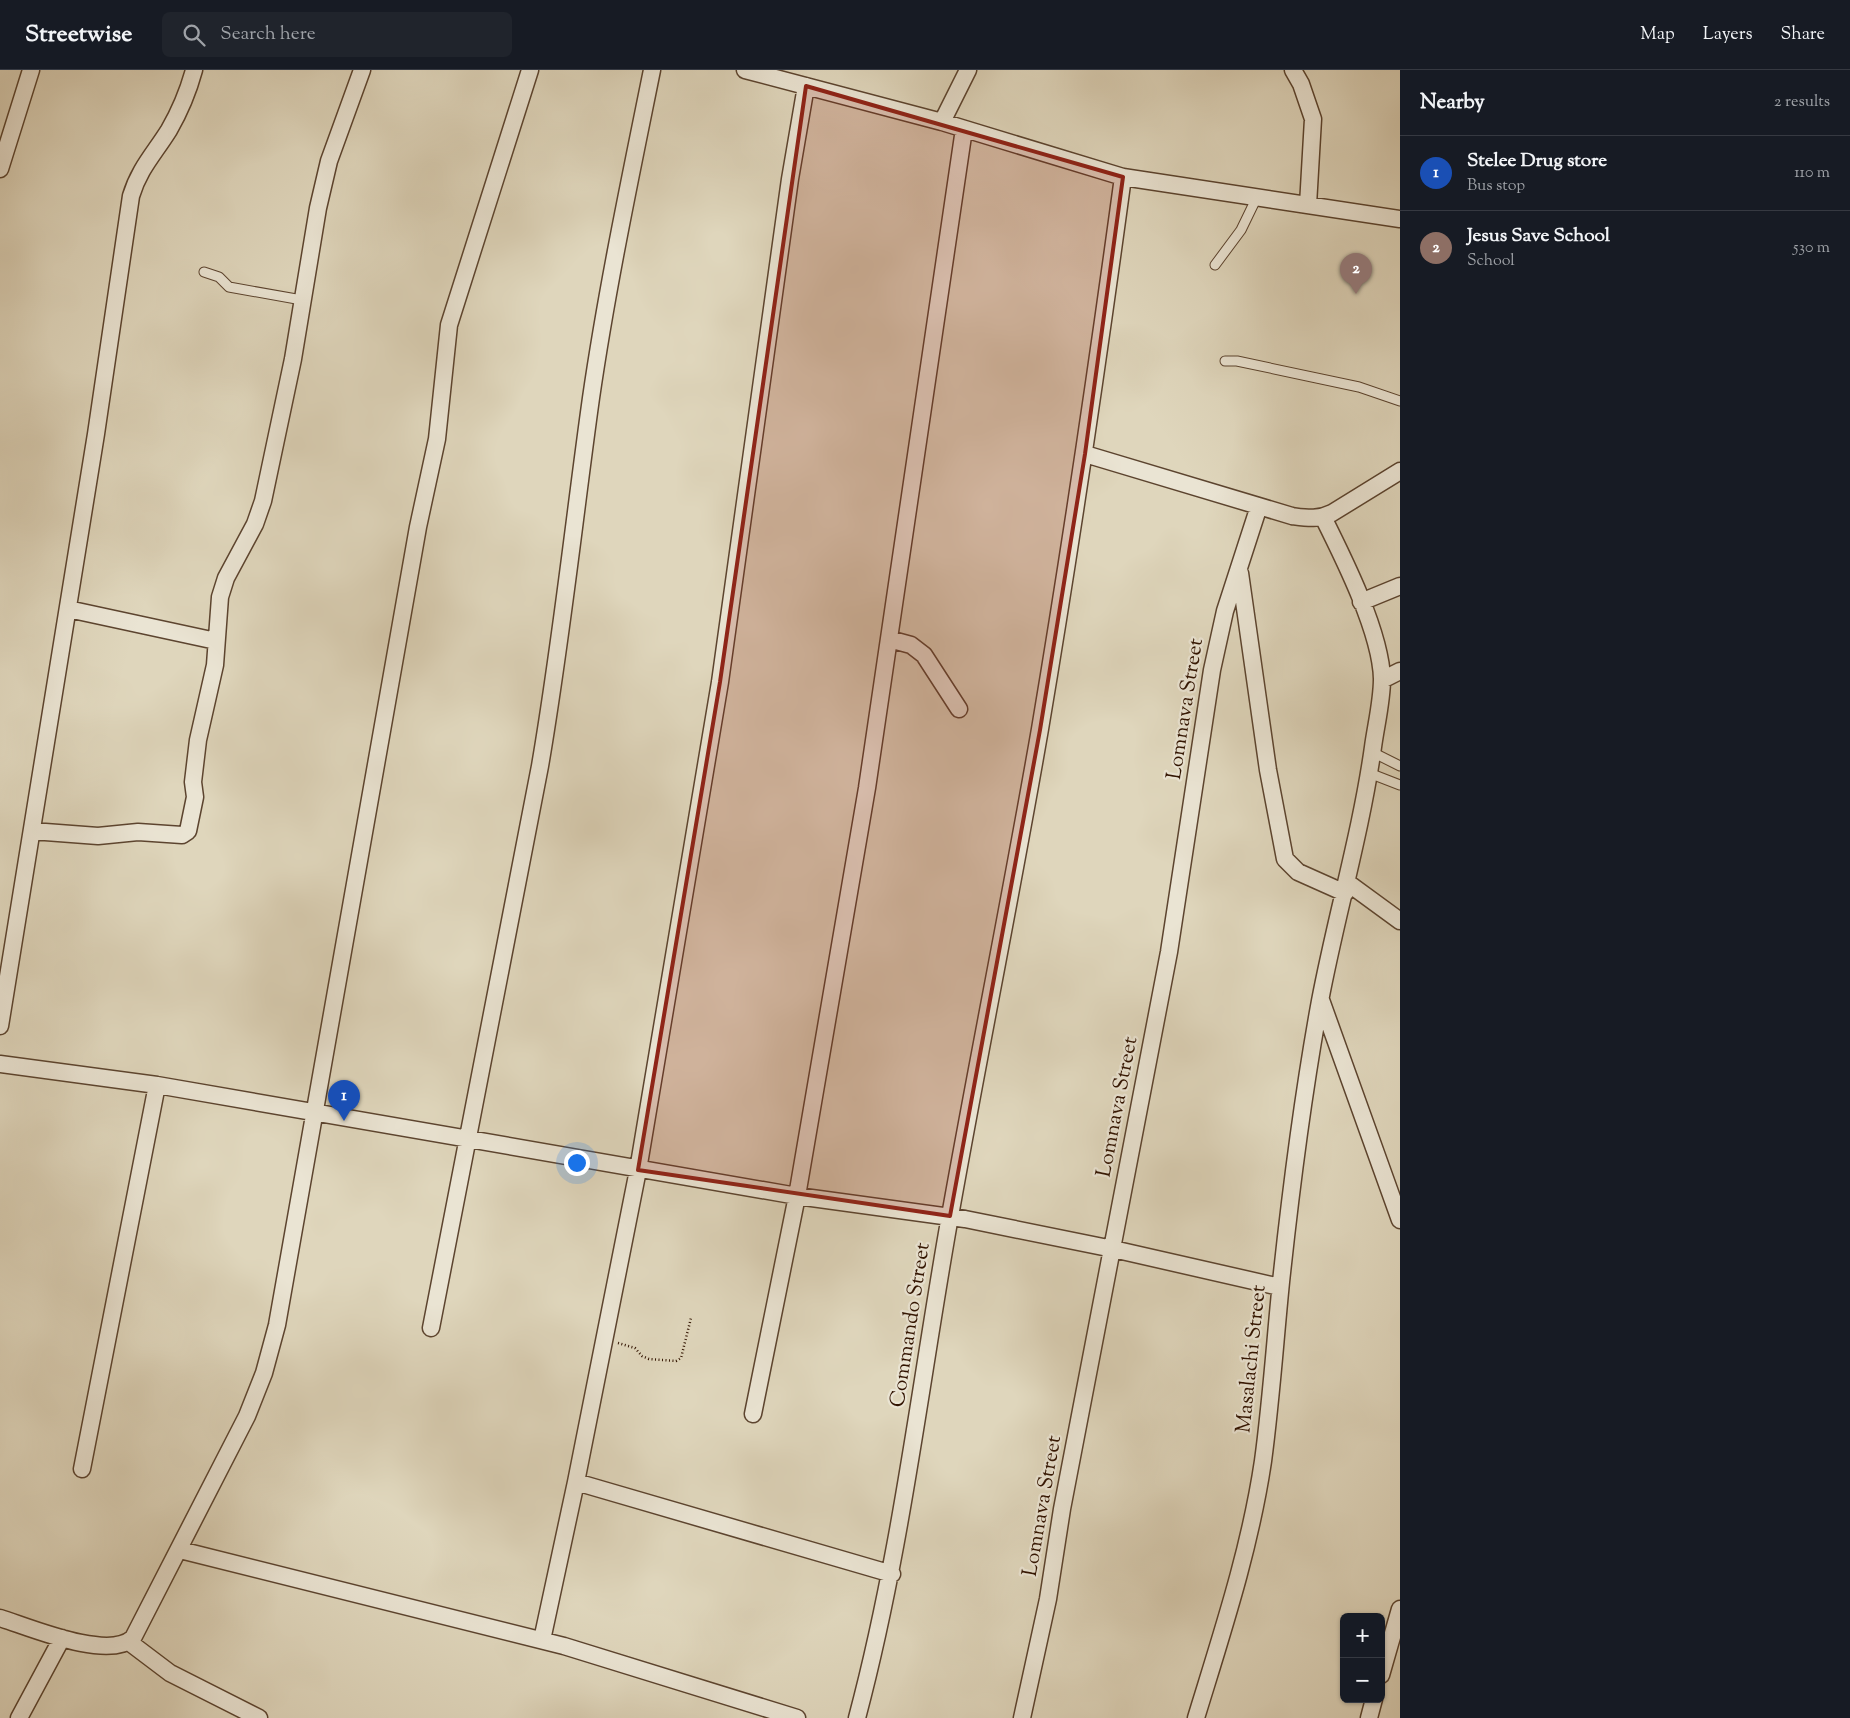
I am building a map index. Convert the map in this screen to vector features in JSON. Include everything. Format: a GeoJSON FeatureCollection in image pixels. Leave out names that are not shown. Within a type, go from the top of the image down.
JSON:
{"type":"FeatureCollection","features":[{"type":"Feature","properties":{"kind":"street"},"geometry":{"type":"LineString","coordinates":[[0,169],[31,70]]}},
{"type":"Feature","properties":{"kind":"street"},"geometry":{"type":"LineString","coordinates":[[0,1026],[99,415],[131,196],[143,165],[167,132],[181,108],[194,70]]}},
{"type":"Feature","properties":{"kind":"street"},"geometry":{"type":"LineString","coordinates":[[32,831],[98,836],[138,832],[185,834],[192,818],[196,797],[193,782],[198,740],[214,672],[217,611],[226,578],[255,524],[263,501],[293,359],[318,208],[329,161],[362,70]]}},
{"type":"Feature","properties":{"kind":"street"},"geometry":{"type":"LineString","coordinates":[[0,1618],[62,1638],[109,1646],[129,1642],[138,1630],[180,1550],[247,1416],[264,1374],[277,1325],[418,527],[437,440],[449,325],[530,70]]}},
{"type":"Feature","properties":{"kind":"street"},"geometry":{"type":"LineString","coordinates":[[431,1328],[550,707],[592,396],[615,259],[652,70]]}},
{"type":"Feature","properties":{"kind":"street"},"geometry":{"type":"LineString","coordinates":[[745,70],[797,80],[1123,177],[1400,218]]}},
{"type":"Feature","properties":{"kind":"street"},"geometry":{"type":"LineString","coordinates":[[942,122],[968,70]]}},
{"type":"Feature","properties":{"kind":"street"},"geometry":{"type":"LineString","coordinates":[[1293,70],[1301,84],[1314,119],[1308,205]]}},
{"type":"Feature","properties":{"kind":"street"},"geometry":{"type":"LineString","coordinates":[[542,1640],[576,1482],[638,1170],[720,682],[790,179],[797,80]]}},
{"type":"Feature","properties":{"kind":"street"},"geometry":{"type":"LineString","coordinates":[[753,1414],[797,1196],[867,788],[964,129]]}},
{"type":"Feature","properties":{"kind":"street","name":"Commando Street"},"geometry":{"type":"LineString","coordinates":[[857,1718],[892,1574],[950,1216],[1002,938],[1085,454],[1123,177]]}},
{"type":"Feature","properties":{"kind":"street"},"geometry":{"type":"LineString","coordinates":[[1085,454],[1292,516],[1323,517],[1400,471]]}},
{"type":"Feature","properties":{"kind":"street","name":"Lomnava Street"},"geometry":{"type":"LineString","coordinates":[[1022,1718],[1048,1599],[1062,1510],[1169,952],[1212,670],[1225,611],[1259,506]]}},
{"type":"Feature","properties":{"kind":"street","name":"Masalachi Street"},"geometry":{"type":"LineString","coordinates":[[1196,1718],[1232,1604],[1248,1536],[1262,1462],[1296,1150],[1321,998],[1369,774],[1382,680],[1379,659],[1361,602],[1348,569],[1323,517]]}},
{"type":"Feature","properties":{"kind":"street"},"geometry":{"type":"LineString","coordinates":[[1239,568],[1268,770],[1285,859],[1298,872],[1346,888],[1400,921]]}},
{"type":"Feature","properties":{"kind":"street"},"geometry":{"type":"LineString","coordinates":[[1361,602],[1400,586]]}},
{"type":"Feature","properties":{"kind":"street"},"geometry":{"type":"LineString","coordinates":[[68,609],[216,641]]}},
{"type":"Feature","properties":{"kind":"street"},"geometry":{"type":"LineString","coordinates":[[889,638],[911,646],[924,655],[959,709]]}},
{"type":"Feature","properties":{"kind":"street"},"geometry":{"type":"LineString","coordinates":[[1382,680],[1400,671]]}},
{"type":"Feature","properties":{"kind":"street"},"geometry":{"type":"LineString","coordinates":[[1321,998],[1400,1220]]}},
{"type":"Feature","properties":{"kind":"street"},"geometry":{"type":"LineString","coordinates":[[0,1064],[158,1085],[316,1112],[468,1141],[797,1196],[950,1216],[1113,1249],[1280,1287]]}},
{"type":"Feature","properties":{"kind":"street"},"geometry":{"type":"LineString","coordinates":[[82,1469],[158,1085]]}},
{"type":"Feature","properties":{"kind":"street"},"geometry":{"type":"LineString","coordinates":[[576,1482],[892,1574]]}},
{"type":"Feature","properties":{"kind":"street"},"geometry":{"type":"LineString","coordinates":[[180,1550],[542,1640],[797,1718]]}},
{"type":"Feature","properties":{"kind":"street"},"geometry":{"type":"LineString","coordinates":[[1385,1661],[1400,1609]]}},
{"type":"Feature","properties":{"kind":"street"},"geometry":{"type":"LineString","coordinates":[[19,1718],[62,1638]]}},
{"type":"Feature","properties":{"kind":"street"},"geometry":{"type":"LineString","coordinates":[[129,1642],[170,1673],[259,1718]]}},
{"type":"Feature","properties":{"kind":"street"},"geometry":{"type":"LineString","coordinates":[[1369,1718],[1373,1703]]}},
{"type":"Feature","properties":{"kind":"lane"},"geometry":{"type":"LineString","coordinates":[[1215,265],[1241,230],[1257,197]]}},
{"type":"Feature","properties":{"kind":"lane"},"geometry":{"type":"LineString","coordinates":[[204,272],[218,277],[228,288],[302,300]]}},
{"type":"Feature","properties":{"kind":"lane"},"geometry":{"type":"LineString","coordinates":[[1224,361],[1237,361],[1359,387],[1400,401]]}},
{"type":"Feature","properties":{"kind":"lane"},"geometry":{"type":"LineString","coordinates":[[1372,752],[1400,766]]}},
{"type":"Feature","properties":{"kind":"lane"},"geometry":{"type":"LineString","coordinates":[[1369,774],[1400,785]]}},
{"type":"Feature","properties":{"kind":"path"},"geometry":{"type":"LineString","coordinates":[[604,1340],[635,1348],[642,1356],[649,1359],[676,1361],[682,1358],[691,1318]]}},
{"type":"Feature","properties":{"kind":"highlighted area"},"geometry":{"type":"Polygon","coordinates":[[[806,86],[1123,177],[1085,454],[1040,730],[950,1216],[638,1170],[720,682],[806,86]]]}},
{"type":"Feature","properties":{"kind":"place","name":"Jesus Save School"},"geometry":{"type":"Point","coordinates":[1356,294]}},
{"type":"Feature","properties":{"kind":"place","name":"Stelee Drug store"},"geometry":{"type":"Point","coordinates":[344,1121]}}]}
